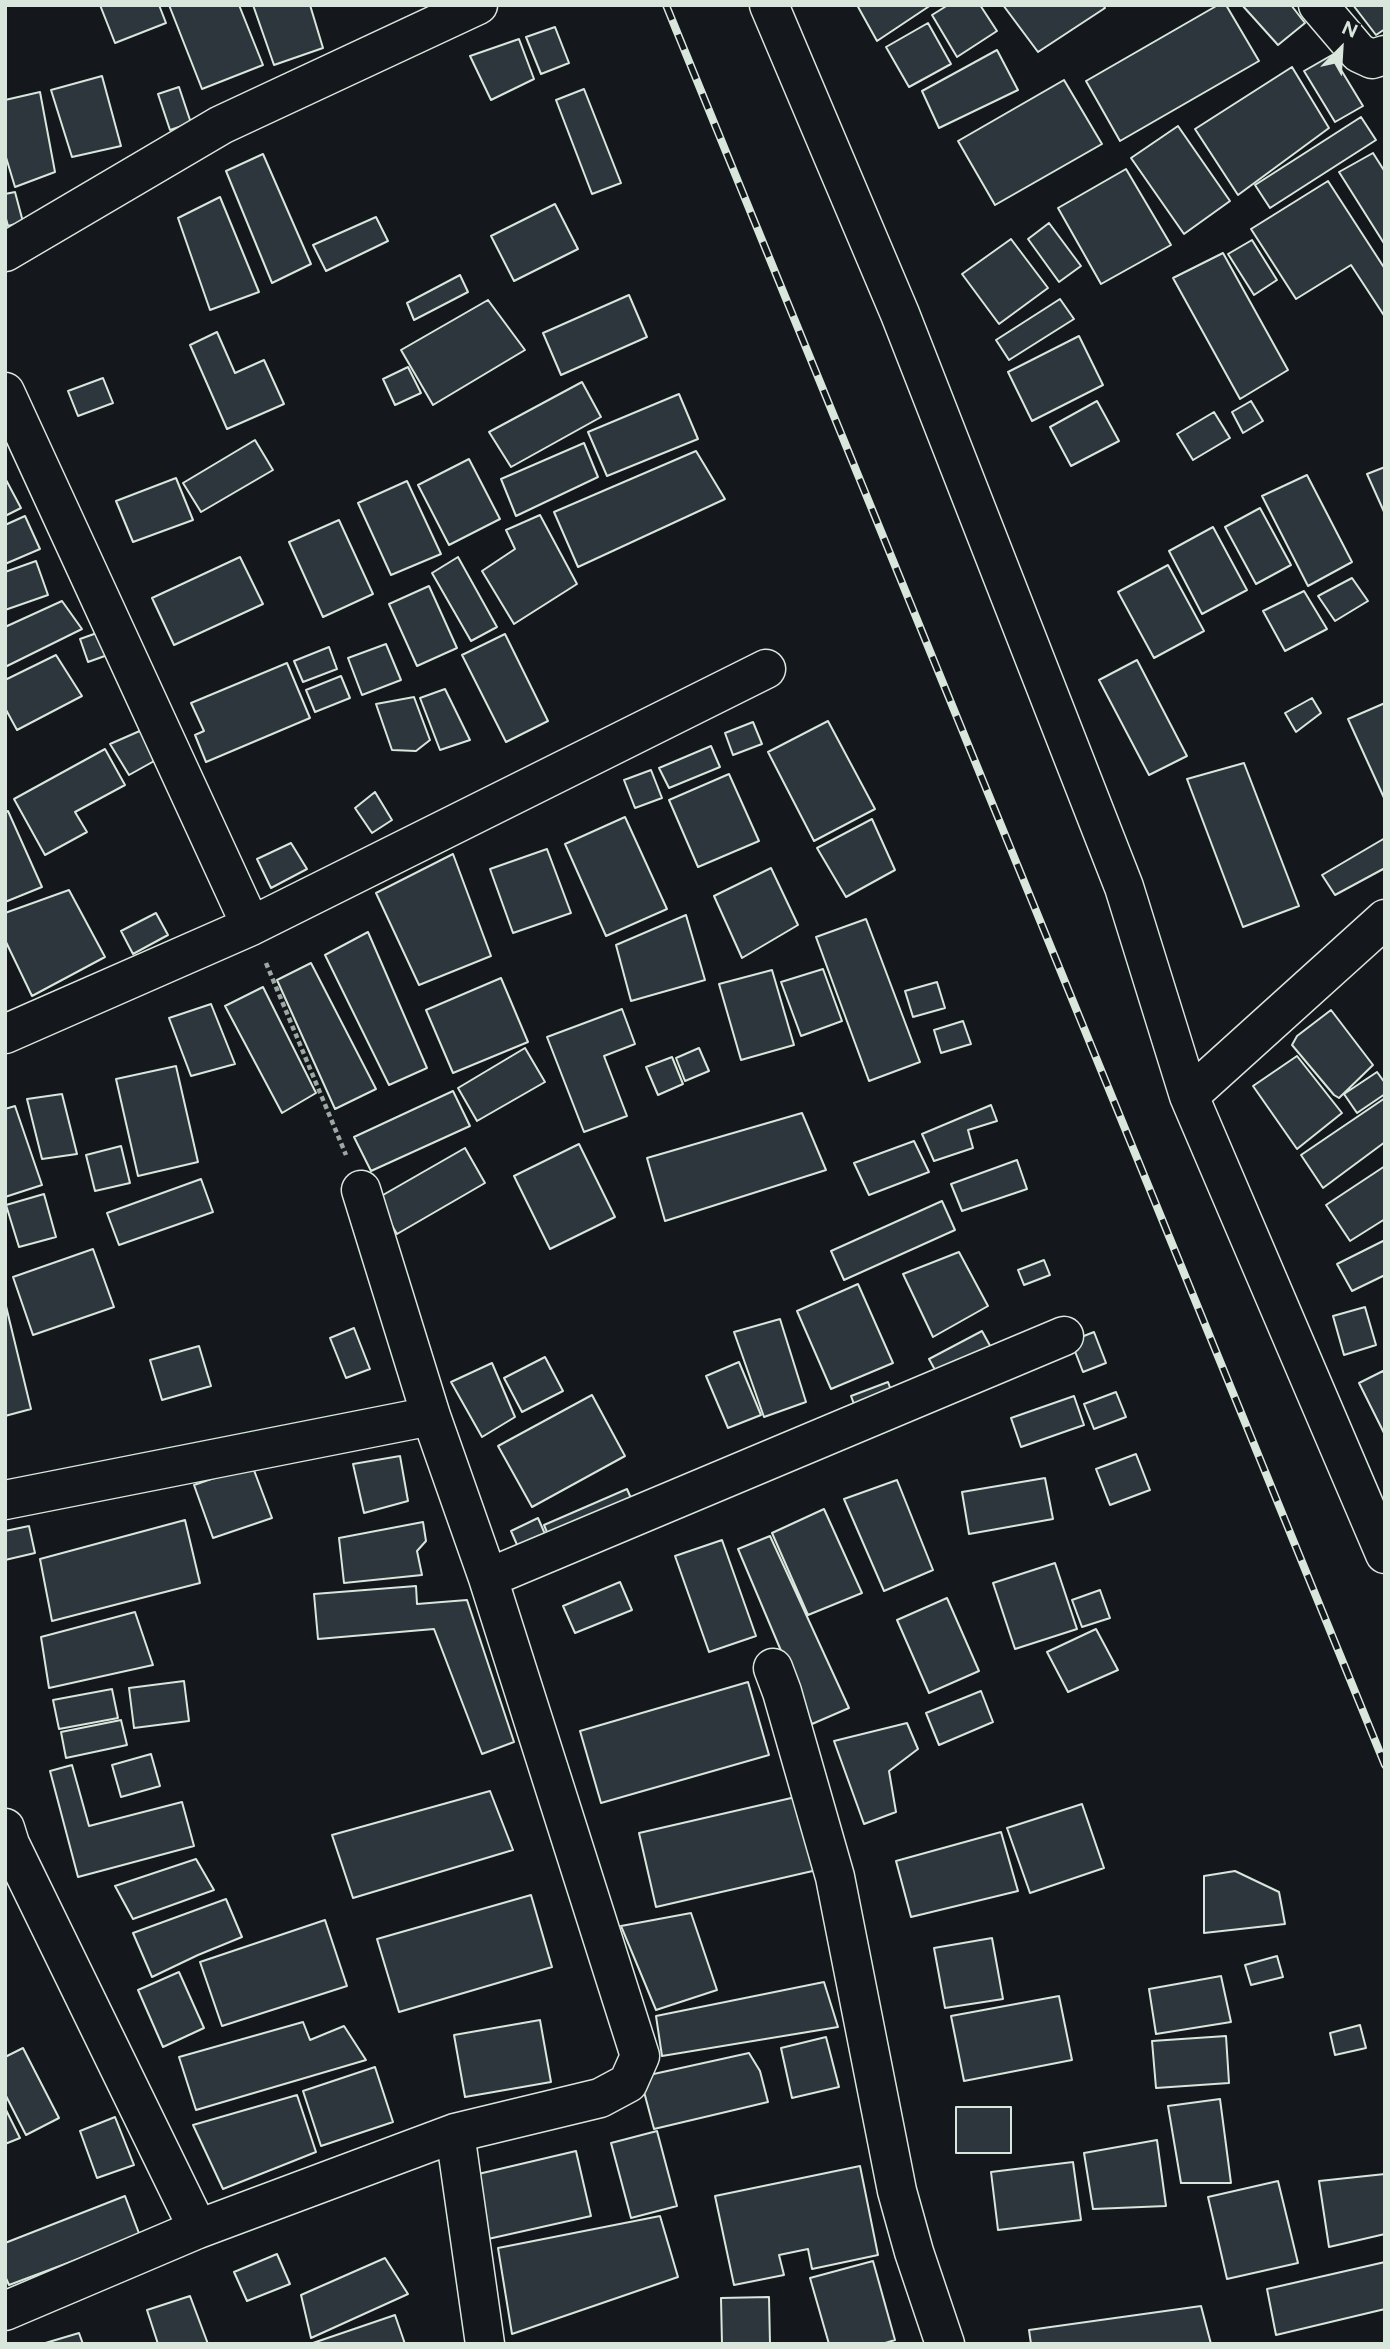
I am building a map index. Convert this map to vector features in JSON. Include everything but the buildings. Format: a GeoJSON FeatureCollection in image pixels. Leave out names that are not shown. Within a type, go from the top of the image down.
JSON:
{"type":"FeatureCollection","features":[{"type":"Feature","properties":{"kind":"street"},"geometry":{"type":"LineString","coordinates":[[5,252],[221,125],[478,5]]}},
{"type":"Feature","properties":{"kind":"street"},"geometry":{"type":"LineString","coordinates":[[769,5],[900,314],[1124,887],[1189,1096],[1385,1555]]}},
{"type":"Feature","properties":{"kind":"street"},"geometry":{"type":"LineString","coordinates":[[1318,5],[1359,53],[1372,59],[1385,55]]}},
{"type":"Feature","properties":{"kind":"street"},"geometry":{"type":"LineString","coordinates":[[5,392],[251,926]]}},
{"type":"Feature","properties":{"kind":"street"},"geometry":{"type":"LineString","coordinates":[[5,1034],[251,926],[766,669]]}},
{"type":"Feature","properties":{"kind":"street"},"geometry":{"type":"LineString","coordinates":[[1189,1096],[1385,919]]}},
{"type":"Feature","properties":{"kind":"street"},"geometry":{"type":"LineString","coordinates":[[5,2311],[198,2228],[456,2133],[600,2098],[628,2083],[640,2056],[488,1578],[431,1416],[361,1190]]}},
{"type":"Feature","properties":{"kind":"street"},"geometry":{"type":"LineString","coordinates":[[488,1578],[1064,1336]]}},
{"type":"Feature","properties":{"kind":"street"},"geometry":{"type":"LineString","coordinates":[[5,1500],[431,1416]]}},
{"type":"Feature","properties":{"kind":"street"},"geometry":{"type":"LineString","coordinates":[[773,1668],[835,1877],[897,2191],[945,2344]]}},
{"type":"Feature","properties":{"kind":"street"},"geometry":{"type":"LineString","coordinates":[[5,1828],[16,1857],[198,2228]]}},
{"type":"Feature","properties":{"kind":"street"},"geometry":{"type":"LineString","coordinates":[[456,2133],[485,2344]]}},
{"type":"Feature","properties":{"kind":"path"},"geometry":{"type":"LineString","coordinates":[[251,926],[361,1190]]}},
{"type":"Feature","properties":{"kind":"railway"},"geometry":{"type":"LineString","coordinates":[[666,5],[1385,1765]]}}]}
